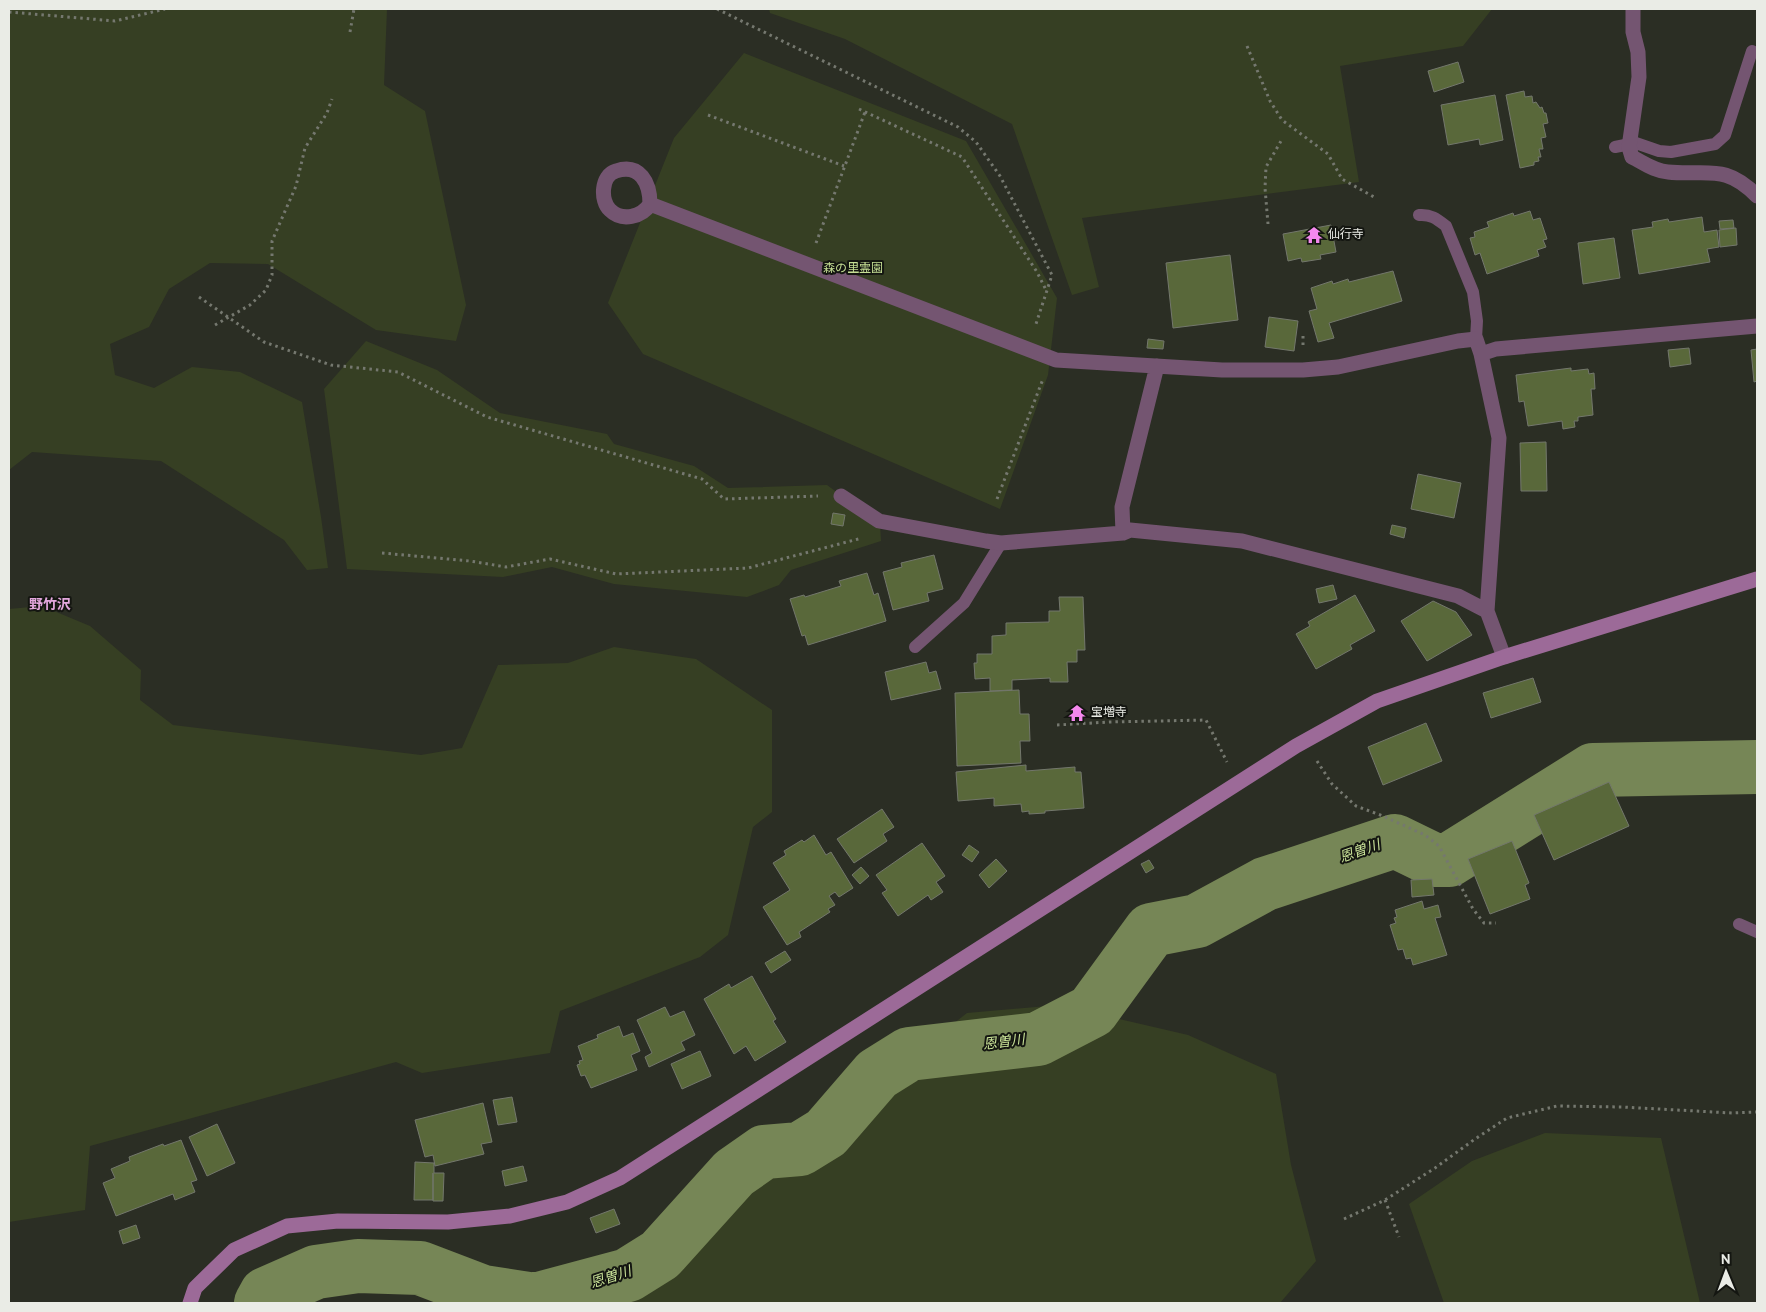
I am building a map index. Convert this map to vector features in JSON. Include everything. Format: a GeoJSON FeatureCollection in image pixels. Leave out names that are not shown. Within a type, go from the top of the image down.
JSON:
{"type":"FeatureCollection","features":[{"type":"Feature","properties":{"kind":"street"},"geometry":{"type":"LineString","coordinates":[[1633,9],[1633,32],[1638,52],[1639,77],[1625,144],[1632,157],[1654,169],[1667,172],[1722,173],[1739,180],[1757,196]]}},
{"type":"Feature","properties":{"kind":"street"},"geometry":{"type":"LineString","coordinates":[[650,204],[1056,360],[1222,370],[1303,370],[1338,368],[1458,341],[1476,339],[1499,438],[1487,610],[1504,657]]}},
{"type":"Feature","properties":{"kind":"street"},"geometry":{"type":"LineString","coordinates":[[1481,354],[1496,349],[1757,326]]}},
{"type":"Feature","properties":{"kind":"street"},"geometry":{"type":"LineString","coordinates":[[1123,533],[1122,507],[1157,366]]}},
{"type":"Feature","properties":{"kind":"street"},"geometry":{"type":"LineString","coordinates":[[841,496],[879,521],[1001,543],[1123,533],[1130,530],[1242,540],[1458,596],[1487,610]]}},
{"type":"Feature","properties":{"kind":"street"},"geometry":{"type":"LineString","coordinates":[[190,1303],[195,1288],[234,1250],[287,1226],[338,1222],[448,1222],[510,1216],[567,1202],[620,1178],[1237,783],[1304,741],[1377,701],[1504,657],[1757,578]]}},
{"type":"Feature","properties":{"kind":"lane"},"geometry":{"type":"LineString","coordinates":[[1625,144],[1671,152],[1715,144],[1726,134],[1752,51]]}},
{"type":"Feature","properties":{"kind":"lane"},"geometry":{"type":"LineString","coordinates":[[1419,215],[1428,214],[1446,226],[1473,292],[1477,321],[1476,339]]}},
{"type":"Feature","properties":{"kind":"lane"},"geometry":{"type":"LineString","coordinates":[[916,647],[964,603],[1001,543]]}},
{"type":"Feature","properties":{"kind":"lane"},"geometry":{"type":"LineString","coordinates":[[1739,924],[1757,932]]}},
{"type":"Feature","properties":{"kind":"path"},"geometry":{"type":"LineString","coordinates":[[9,12],[115,21],[165,9]]}},
{"type":"Feature","properties":{"kind":"path"},"geometry":{"type":"LineString","coordinates":[[350,32],[354,9]]}},
{"type":"Feature","properties":{"kind":"path"},"geometry":{"type":"LineString","coordinates":[[718,9],[958,128],[976,142],[1000,176],[1052,275],[1028,350]]}},
{"type":"Feature","properties":{"kind":"path"},"geometry":{"type":"LineString","coordinates":[[1247,46],[1270,101],[1282,120],[1328,154],[1342,179],[1374,198]]}},
{"type":"Feature","properties":{"kind":"path"},"geometry":{"type":"LineString","coordinates":[[215,325],[250,305],[266,290],[272,276],[272,241],[296,186],[306,148],[327,113],[332,99]]}},
{"type":"Feature","properties":{"kind":"path"},"geometry":{"type":"LineString","coordinates":[[859,109],[962,157],[1037,272],[1046,290]]}},
{"type":"Feature","properties":{"kind":"path"},"geometry":{"type":"LineString","coordinates":[[808,265],[865,112]]}},
{"type":"Feature","properties":{"kind":"path"},"geometry":{"type":"LineString","coordinates":[[708,115],[844,166]]}},
{"type":"Feature","properties":{"kind":"path"},"geometry":{"type":"LineString","coordinates":[[1268,224],[1265,188],[1266,168],[1281,141]]}},
{"type":"Feature","properties":{"kind":"path"},"geometry":{"type":"LineString","coordinates":[[199,297],[264,342],[331,365],[398,372],[487,417],[702,479],[724,499],[841,496]]}},
{"type":"Feature","properties":{"kind":"path"},"geometry":{"type":"LineString","coordinates":[[997,500],[1051,358]]}},
{"type":"Feature","properties":{"kind":"path"},"geometry":{"type":"LineString","coordinates":[[382,553],[470,560],[506,567],[550,559],[616,574],[748,568],[867,536]]}},
{"type":"Feature","properties":{"kind":"path"},"geometry":{"type":"LineString","coordinates":[[1057,725],[1206,720],[1237,783]]}},
{"type":"Feature","properties":{"kind":"path"},"geometry":{"type":"LineString","coordinates":[[1304,741],[1332,784],[1356,806],[1425,835],[1439,846],[1473,909],[1484,924],[1496,923]]}},
{"type":"Feature","properties":{"kind":"path"},"geometry":{"type":"LineString","coordinates":[[1344,1219],[1385,1200],[1507,1118],[1556,1106],[1622,1107],[1732,1113],[1757,1112]]}},
{"type":"Feature","properties":{"kind":"path"},"geometry":{"type":"LineString","coordinates":[[1385,1200],[1399,1237]]}},
{"type":"Feature","properties":{"kind":"green space"},"geometry":{"type":"Polygon","coordinates":[[[9,9],[387,9],[384,85],[425,111],[466,305],[456,341],[376,330],[268,264],[210,263],[169,289],[149,327],[110,344],[115,375],[154,388],[192,367],[240,372],[302,402],[328,568],[307,570],[284,540],[161,461],[32,452],[9,470],[9,9]]]}},
{"type":"Feature","properties":{"kind":"green space"},"geometry":{"type":"Polygon","coordinates":[[[769,9],[1492,9],[1463,46],[1340,66],[1359,182],[1082,218],[1099,287],[1072,295],[1012,124],[845,39],[770,13],[769,9]]]}},
{"type":"Feature","properties":{"kind":"green space","name":"森の里霊園"},"geometry":{"type":"Polygon","coordinates":[[[744,53],[966,141],[1057,298],[1048,375],[1000,509],[643,354],[608,303],[674,138],[744,53]]]}},
{"type":"Feature","properties":{"kind":"green space"},"geometry":{"type":"Polygon","coordinates":[[[366,341],[437,370],[500,413],[607,434],[614,444],[694,466],[728,488],[827,485],[880,524],[881,541],[791,570],[779,585],[747,597],[614,584],[552,567],[503,577],[347,569],[324,389],[366,341]]]}},
{"type":"Feature","properties":{"kind":"green space"},"geometry":{"type":"Polygon","coordinates":[[[42,606],[90,626],[141,670],[140,700],[173,725],[421,755],[462,748],[498,665],[568,663],[614,647],[696,659],[772,710],[772,812],[753,827],[728,935],[700,957],[560,1011],[550,1053],[422,1073],[396,1062],[90,1146],[85,1210],[9,1222],[9,609],[42,606]]]}},
{"type":"Feature","properties":{"kind":"green space"},"geometry":{"type":"Polygon","coordinates":[[[1059,1005],[1188,1035],[1276,1074],[1291,1165],[1316,1261],[1280,1303],[596,1303],[655,1279],[716,1204],[967,1013],[1059,1005]]]}},
{"type":"Feature","properties":{"kind":"green space"},"geometry":{"type":"Polygon","coordinates":[[[1545,1133],[1661,1138],[1700,1303],[1444,1303],[1409,1204],[1472,1161],[1545,1133]]]}},
{"type":"Feature","properties":{"kind":"building"},"geometry":{"type":"Polygon","coordinates":[[[1458,62],[1464,82],[1434,92],[1428,71],[1458,62]]]}},
{"type":"Feature","properties":{"kind":"building"},"geometry":{"type":"Polygon","coordinates":[[[1524,91],[1525,97],[1532,96],[1533,103],[1536,102],[1540,108],[1542,107],[1544,113],[1546,113],[1548,123],[1543,124],[1546,137],[1541,138],[1543,149],[1539,149],[1541,157],[1538,157],[1539,161],[1534,162],[1534,165],[1520,168],[1506,95],[1524,91]]]}},
{"type":"Feature","properties":{"kind":"building"},"geometry":{"type":"Polygon","coordinates":[[[1495,95],[1503,140],[1480,145],[1479,139],[1448,145],[1441,105],[1495,95]]]}},
{"type":"Feature","properties":{"kind":"building"},"geometry":{"type":"Polygon","coordinates":[[[1530,211],[1533,220],[1540,218],[1547,239],[1543,240],[1546,247],[1537,250],[1539,256],[1487,274],[1480,253],[1475,255],[1470,238],[1475,237],[1474,232],[1489,227],[1487,222],[1513,213],[1514,216],[1530,211]]]}},
{"type":"Feature","properties":{"kind":"building"},"geometry":{"type":"Polygon","coordinates":[[[1702,217],[1704,232],[1717,230],[1719,247],[1707,249],[1710,262],[1639,274],[1632,230],[1653,227],[1652,222],[1668,219],[1669,222],[1702,217]]]}},
{"type":"Feature","properties":{"kind":"building"},"geometry":{"type":"Polygon","coordinates":[[[1733,220],[1734,228],[1720,229],[1719,221],[1733,220]]]}},
{"type":"Feature","properties":{"kind":"building"},"geometry":{"type":"Polygon","coordinates":[[[1331,225],[1336,252],[1320,255],[1321,259],[1302,262],[1301,258],[1288,261],[1283,234],[1331,225]]]}},
{"type":"Feature","properties":{"kind":"building"},"geometry":{"type":"Polygon","coordinates":[[[1736,228],[1737,245],[1720,247],[1719,230],[1736,228]]]}},
{"type":"Feature","properties":{"kind":"building"},"geometry":{"type":"Polygon","coordinates":[[[1614,238],[1620,278],[1583,284],[1578,243],[1614,238]]]}},
{"type":"Feature","properties":{"kind":"building"},"geometry":{"type":"Polygon","coordinates":[[[1230,255],[1238,320],[1173,328],[1166,263],[1230,255]]]}},
{"type":"Feature","properties":{"kind":"building"},"geometry":{"type":"Polygon","coordinates":[[[1393,271],[1402,301],[1329,323],[1334,338],[1318,342],[1309,311],[1317,309],[1311,288],[1332,281],[1333,284],[1348,279],[1349,282],[1393,271]]]}},
{"type":"Feature","properties":{"kind":"building"},"geometry":{"type":"Polygon","coordinates":[[[1269,317],[1298,321],[1294,351],[1265,347],[1269,317]]]}},
{"type":"Feature","properties":{"kind":"building"},"geometry":{"type":"Polygon","coordinates":[[[1148,339],[1164,341],[1163,349],[1147,348],[1148,339]]]}},
{"type":"Feature","properties":{"kind":"building"},"geometry":{"type":"Polygon","coordinates":[[[1689,348],[1691,364],[1670,367],[1668,350],[1689,348]]]}},
{"type":"Feature","properties":{"kind":"building"},"geometry":{"type":"Polygon","coordinates":[[[1757,349],[1757,381],[1754,382],[1751,350],[1757,349]]]}},
{"type":"Feature","properties":{"kind":"building"},"geometry":{"type":"Polygon","coordinates":[[[1571,368],[1571,371],[1588,369],[1589,374],[1594,373],[1595,389],[1591,389],[1593,415],[1578,417],[1578,421],[1574,421],[1575,427],[1563,429],[1562,421],[1528,426],[1524,401],[1519,402],[1516,375],[1571,368]]]}},
{"type":"Feature","properties":{"kind":"building"},"geometry":{"type":"Polygon","coordinates":[[[1546,442],[1547,491],[1521,491],[1520,443],[1546,442]]]}},
{"type":"Feature","properties":{"kind":"building"},"geometry":{"type":"Polygon","coordinates":[[[1418,474],[1461,483],[1454,518],[1411,509],[1418,474]]]}},
{"type":"Feature","properties":{"kind":"building"},"geometry":{"type":"Polygon","coordinates":[[[833,513],[845,515],[843,526],[831,524],[833,513]]]}},
{"type":"Feature","properties":{"kind":"building"},"geometry":{"type":"Polygon","coordinates":[[[1392,525],[1406,528],[1404,538],[1390,534],[1392,525]]]}},
{"type":"Feature","properties":{"kind":"building"},"geometry":{"type":"Polygon","coordinates":[[[934,555],[943,589],[927,593],[929,601],[893,610],[883,572],[902,567],[901,563],[934,555]]]}},
{"type":"Feature","properties":{"kind":"building"},"geometry":{"type":"Polygon","coordinates":[[[867,573],[874,595],[878,593],[886,621],[808,645],[805,635],[802,636],[790,599],[804,595],[805,597],[841,586],[839,581],[867,573]]]}},
{"type":"Feature","properties":{"kind":"building"},"geometry":{"type":"Polygon","coordinates":[[[1333,585],[1337,599],[1319,603],[1316,589],[1333,585]]]}},
{"type":"Feature","properties":{"kind":"building"},"geometry":{"type":"Polygon","coordinates":[[[1355,595],[1375,631],[1350,645],[1352,649],[1316,669],[1296,634],[1310,626],[1308,622],[1355,595]]]}},
{"type":"Feature","properties":{"kind":"building"},"geometry":{"type":"Polygon","coordinates":[[[1059,597],[1083,597],[1085,650],[1077,650],[1077,662],[1067,662],[1068,682],[1050,682],[1050,678],[1012,680],[1012,690],[990,691],[990,678],[975,679],[974,663],[977,663],[977,654],[992,654],[992,636],[1006,635],[1006,623],[1049,622],[1049,611],[1060,611],[1059,597]]]}},
{"type":"Feature","properties":{"kind":"building"},"geometry":{"type":"Polygon","coordinates":[[[1433,601],[1456,612],[1472,635],[1427,661],[1401,621],[1433,601]]]}},
{"type":"Feature","properties":{"kind":"building"},"geometry":{"type":"Polygon","coordinates":[[[926,662],[929,673],[936,671],[941,689],[891,700],[885,672],[926,662]]]}},
{"type":"Feature","properties":{"kind":"building"},"geometry":{"type":"Polygon","coordinates":[[[1533,678],[1541,702],[1491,718],[1483,693],[1533,678]]]}},
{"type":"Feature","properties":{"kind":"building"},"geometry":{"type":"Polygon","coordinates":[[[1019,690],[1020,714],[1029,714],[1030,741],[1020,741],[1021,763],[957,766],[955,693],[1019,690]]]}},
{"type":"Feature","properties":{"kind":"building"},"geometry":{"type":"Polygon","coordinates":[[[1426,723],[1442,761],[1383,785],[1368,747],[1426,723]]]}},
{"type":"Feature","properties":{"kind":"building"},"geometry":{"type":"Polygon","coordinates":[[[1026,765],[1026,771],[1075,767],[1075,772],[1081,772],[1084,808],[1029,814],[1029,811],[1022,812],[1021,804],[994,806],[994,798],[958,801],[956,772],[1026,765]]]}},
{"type":"Feature","properties":{"kind":"building"},"geometry":{"type":"Polygon","coordinates":[[[1609,782],[1629,826],[1554,860],[1534,815],[1609,782]]]}},
{"type":"Feature","properties":{"kind":"building"},"geometry":{"type":"Polygon","coordinates":[[[882,809],[894,827],[883,834],[887,841],[854,863],[837,839],[882,809]]]}},
{"type":"Feature","properties":{"kind":"building"},"geometry":{"type":"Polygon","coordinates":[[[814,835],[826,855],[831,852],[853,888],[839,897],[835,892],[829,896],[835,905],[828,909],[830,912],[799,932],[801,937],[787,945],[763,907],[790,890],[773,863],[786,855],[784,851],[814,835]]]}},
{"type":"Feature","properties":{"kind":"building"},"geometry":{"type":"Polygon","coordinates":[[[1512,841],[1529,883],[1525,885],[1530,899],[1490,914],[1468,859],[1512,841]]]}},
{"type":"Feature","properties":{"kind":"building"},"geometry":{"type":"Polygon","coordinates":[[[922,843],[945,876],[936,882],[943,892],[931,900],[928,895],[898,916],[882,893],[887,890],[876,875],[922,843]]]}},
{"type":"Feature","properties":{"kind":"building"},"geometry":{"type":"Polygon","coordinates":[[[969,845],[979,852],[972,862],[962,855],[969,845]]]}},
{"type":"Feature","properties":{"kind":"building"},"geometry":{"type":"Polygon","coordinates":[[[996,859],[1007,871],[989,888],[979,875],[996,859]]]}},
{"type":"Feature","properties":{"kind":"building"},"geometry":{"type":"Polygon","coordinates":[[[1149,860],[1154,868],[1146,873],[1141,864],[1149,860]]]}},
{"type":"Feature","properties":{"kind":"building"},"geometry":{"type":"Polygon","coordinates":[[[861,867],[869,876],[860,884],[852,875],[861,867]]]}},
{"type":"Feature","properties":{"kind":"building"},"geometry":{"type":"Polygon","coordinates":[[[1432,879],[1434,895],[1412,897],[1411,880],[1432,879]]]}},
{"type":"Feature","properties":{"kind":"building"},"geometry":{"type":"Polygon","coordinates":[[[1422,901],[1424,909],[1438,905],[1441,917],[1435,918],[1447,955],[1413,965],[1411,958],[1406,959],[1403,949],[1398,950],[1390,925],[1396,923],[1394,918],[1397,917],[1395,910],[1422,901]]]}},
{"type":"Feature","properties":{"kind":"building"},"geometry":{"type":"Polygon","coordinates":[[[785,951],[791,960],[771,973],[765,963],[785,951]]]}},
{"type":"Feature","properties":{"kind":"building"},"geometry":{"type":"Polygon","coordinates":[[[752,976],[776,1019],[773,1021],[786,1042],[755,1061],[746,1046],[734,1054],[704,999],[729,984],[731,988],[752,976]]]}},
{"type":"Feature","properties":{"kind":"building"},"geometry":{"type":"Polygon","coordinates":[[[665,1007],[670,1017],[684,1011],[695,1035],[681,1042],[685,1050],[649,1067],[645,1057],[652,1053],[637,1020],[665,1007]]]}},
{"type":"Feature","properties":{"kind":"building"},"geometry":{"type":"Polygon","coordinates":[[[619,1026],[623,1037],[633,1033],[640,1051],[631,1055],[637,1070],[591,1088],[585,1075],[581,1076],[577,1065],[580,1064],[579,1061],[583,1060],[578,1046],[598,1038],[597,1035],[619,1026]]]}},
{"type":"Feature","properties":{"kind":"building"},"geometry":{"type":"Polygon","coordinates":[[[700,1051],[711,1076],[682,1089],[671,1064],[700,1051]]]}},
{"type":"Feature","properties":{"kind":"building"},"geometry":{"type":"Polygon","coordinates":[[[512,1097],[517,1122],[498,1125],[493,1100],[512,1097]]]}},
{"type":"Feature","properties":{"kind":"building"},"geometry":{"type":"Polygon","coordinates":[[[483,1103],[492,1142],[481,1144],[484,1154],[435,1166],[433,1155],[425,1157],[415,1120],[483,1103]]]}},
{"type":"Feature","properties":{"kind":"building"},"geometry":{"type":"Polygon","coordinates":[[[217,1124],[235,1163],[207,1176],[189,1137],[217,1124]]]}},
{"type":"Feature","properties":{"kind":"building"},"geometry":{"type":"Polygon","coordinates":[[[181,1140],[197,1180],[191,1182],[195,1192],[175,1200],[173,1194],[116,1216],[103,1183],[115,1178],[111,1169],[130,1161],[129,1157],[163,1144],[164,1146],[181,1140]]]}},
{"type":"Feature","properties":{"kind":"building"},"geometry":{"type":"Polygon","coordinates":[[[415,1162],[434,1163],[434,1173],[444,1173],[443,1201],[414,1200],[415,1162]]]}},
{"type":"Feature","properties":{"kind":"building"},"geometry":{"type":"Polygon","coordinates":[[[523,1166],[527,1181],[505,1186],[502,1171],[523,1166]]]}},
{"type":"Feature","properties":{"kind":"building"},"geometry":{"type":"Polygon","coordinates":[[[614,1209],[620,1224],[596,1233],[590,1218],[614,1209]]]}},
{"type":"Feature","properties":{"kind":"building"},"geometry":{"type":"Polygon","coordinates":[[[136,1225],[140,1238],[123,1244],[119,1231],[136,1225]]]}},
{"type":"Feature","properties":{"kind":"waterway","name":"恩曽川"},"geometry":{"type":"LineString","coordinates":[[261,1303],[266,1294],[316,1272],[358,1266],[420,1268],[483,1292],[535,1300],[628,1275],[660,1255],[734,1173],[764,1152],[800,1149],[826,1133],[877,1074],[909,1054],[1038,1039],[1092,1011],[1151,930],[1197,921],[1265,884],[1395,841],[1434,860],[1449,860],[1593,770],[1757,767]]}},
{"type":"Feature","properties":{"kind":"place","name":"仙行寺"},"geometry":{"type":"Point","coordinates":[1314,235]}},
{"type":"Feature","properties":{"kind":"place","name":"宝増寺"},"geometry":{"type":"Point","coordinates":[1077,713]}},
{"type":"Feature","properties":{"kind":"district","name":"野竹沢"},"geometry":{"type":"Point","coordinates":[50,605]}}]}
